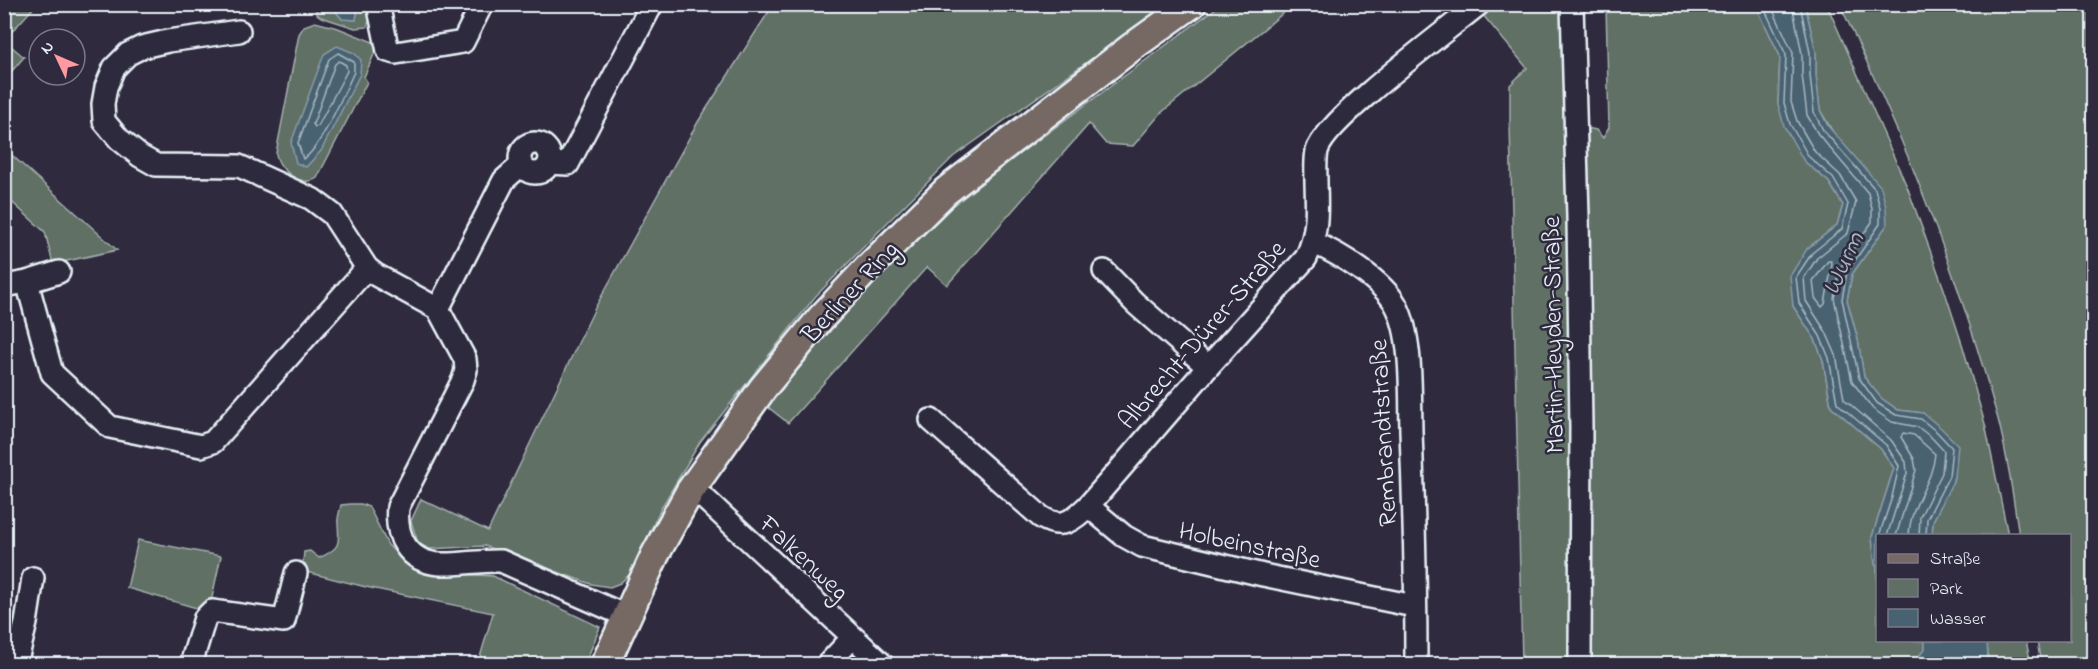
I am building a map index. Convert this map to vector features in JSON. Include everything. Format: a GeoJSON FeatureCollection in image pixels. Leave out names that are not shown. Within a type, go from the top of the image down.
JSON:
{"type":"FeatureCollection","features":[{"type":"Feature","properties":{"kind":"main road","name":"Berliner Ring"},"geometry":{"type":"LineString","coordinates":[[605,664],[655,555],[690,491],[763,388],[820,319],[910,225],[946,191],[1132,47],[1192,4]]}},
{"type":"Feature","properties":{"kind":"street"},"geometry":{"type":"LineString","coordinates":[[378,4],[388,51],[396,53],[463,42],[482,4]]}},
{"type":"Feature","properties":{"kind":"street"},"geometry":{"type":"LineString","coordinates":[[438,309],[504,180],[521,165],[527,171],[537,173],[546,168],[549,163],[568,164],[652,4]]}},
{"type":"Feature","properties":{"kind":"street","name":"Albrecht-Dürer-Straße"},"geometry":{"type":"LineString","coordinates":[[931,420],[1041,518],[1050,523],[1061,524],[1074,519],[1088,506],[1306,258],[1314,243],[1317,223],[1317,150],[1326,134],[1361,100],[1479,4]]}},
{"type":"Feature","properties":{"kind":"street","name":"Martin-Heyden-Straße"},"geometry":{"type":"LineString","coordinates":[[1572,4],[1581,427],[1580,664]]}},
{"type":"Feature","properties":{"kind":"street"},"geometry":{"type":"LineString","coordinates":[[239,31],[168,41],[142,47],[128,54],[114,68],[106,87],[103,104],[104,121],[119,139],[140,156],[156,165],[240,166],[312,199],[332,214],[367,268],[438,309],[465,359],[466,370],[398,507],[396,521],[398,533],[405,546],[415,555],[439,564],[479,560],[501,561],[626,616]]}},
{"type":"Feature","properties":{"kind":"street","name":"Rembrandtstraße"},"geometry":{"type":"LineString","coordinates":[[1314,243],[1362,271],[1390,295],[1397,307],[1406,334],[1414,503],[1416,664]]}},
{"type":"Feature","properties":{"kind":"street"},"geometry":{"type":"LineString","coordinates":[[27,282],[52,373],[98,417],[110,427],[201,446],[213,442],[367,268]]}},
{"type":"Feature","properties":{"kind":"street"},"geometry":{"type":"LineString","coordinates":[[1104,271],[1136,303],[1208,367]]}},
{"type":"Feature","properties":{"kind":"street"},"geometry":{"type":"LineString","coordinates":[[4,286],[27,282],[58,272]]}},
{"type":"Feature","properties":{"kind":"street","name":"Falkenweg"},"geometry":{"type":"LineString","coordinates":[[690,491],[705,499],[882,664]]}},
{"type":"Feature","properties":{"kind":"street","name":"Holbeinstraße"},"geometry":{"type":"LineString","coordinates":[[1088,506],[1124,536],[1142,546],[1263,575],[1414,606]]}},
{"type":"Feature","properties":{"kind":"street"},"geometry":{"type":"LineString","coordinates":[[191,664],[205,618],[212,611],[284,621],[296,573]]}},
{"type":"Feature","properties":{"kind":"street"},"geometry":{"type":"LineString","coordinates":[[16,664],[26,623],[33,578]]}},
{"type":"Feature","properties":{"kind":"street"},"geometry":{"type":"LineString","coordinates":[[828,664],[852,638]]}},
{"type":"Feature","properties":{"kind":"green space"},"geometry":{"type":"Polygon","coordinates":[[[4,5],[36,5],[5,39],[4,5]]]}},
{"type":"Feature","properties":{"kind":"green space"},"geometry":{"type":"Polygon","coordinates":[[[314,5],[331,5],[342,19],[356,20],[358,5],[371,5],[372,12],[367,27],[355,28],[321,17],[317,14],[314,5]]]}},
{"type":"Feature","properties":{"kind":"green space"},"geometry":{"type":"Polygon","coordinates":[[[773,5],[1167,5],[953,157],[815,297],[700,442],[661,508],[630,574],[620,583],[610,587],[591,584],[485,546],[429,549],[418,543],[411,521],[421,499],[488,531],[595,308],[698,122],[773,5]]]}},
{"type":"Feature","properties":{"kind":"green space"},"geometry":{"type":"Polygon","coordinates":[[[1220,5],[1293,5],[1161,113],[1133,146],[1106,144],[1089,124],[947,285],[927,267],[788,423],[768,407],[830,326],[944,213],[1220,5]]]}},
{"type":"Feature","properties":{"kind":"green space"},"geometry":{"type":"Polygon","coordinates":[[[1494,5],[1560,5],[1575,432],[1572,664],[1522,664],[1510,85],[1527,68],[1482,14],[1494,5]]]}},
{"type":"Feature","properties":{"kind":"green space"},"geometry":{"type":"Polygon","coordinates":[[[1606,5],[1759,5],[1760,14],[1780,56],[1778,104],[1804,161],[1829,182],[1843,205],[1837,225],[1807,249],[1793,306],[1815,339],[1823,360],[1831,406],[1881,449],[1894,468],[1872,537],[1876,566],[1876,642],[1925,642],[1925,649],[1913,663],[1590,664],[1582,127],[1596,130],[1603,138],[1609,128],[1606,5]]]}},
{"type":"Feature","properties":{"kind":"green space"},"geometry":{"type":"Polygon","coordinates":[[[1805,5],[1827,5],[1908,189],[1944,289],[1985,424],[2008,534],[1932,534],[1933,521],[1955,477],[1923,413],[1898,410],[1881,398],[1864,377],[1858,340],[1847,300],[1852,274],[1887,225],[1820,110],[1816,52],[1805,5]]]}},
{"type":"Feature","properties":{"kind":"green space"},"geometry":{"type":"Polygon","coordinates":[[[1840,5],[2093,5],[2093,664],[2041,664],[2037,642],[2071,642],[2071,534],[2019,534],[2002,433],[1966,313],[1908,157],[1840,5]]]}},
{"type":"Feature","properties":{"kind":"green space"},"geometry":{"type":"Polygon","coordinates":[[[315,22],[338,28],[373,42],[376,50],[364,77],[367,82],[317,178],[304,181],[285,171],[276,153],[299,34],[304,26],[315,22]]]}},
{"type":"Feature","properties":{"kind":"green space"},"geometry":{"type":"Polygon","coordinates":[[[5,41],[24,57],[5,79],[5,41]]]}},
{"type":"Feature","properties":{"kind":"green space"},"geometry":{"type":"Polygon","coordinates":[[[5,149],[117,250],[53,264],[45,232],[5,196],[5,149]]]}},
{"type":"Feature","properties":{"kind":"green space"},"geometry":{"type":"Polygon","coordinates":[[[341,505],[369,507],[388,545],[408,565],[440,573],[493,576],[600,627],[585,664],[478,664],[493,613],[366,587],[302,571],[304,552],[310,551],[319,558],[337,546],[341,505]]]}},
{"type":"Feature","properties":{"kind":"green space"},"geometry":{"type":"Polygon","coordinates":[[[138,540],[221,556],[211,602],[200,609],[127,588],[138,540]]]}},
{"type":"Feature","properties":{"kind":"green space"},"geometry":{"type":"Polygon","coordinates":[[[1987,642],[2026,642],[2031,664],[1982,664],[1988,659],[1987,642]]]}},
{"type":"Feature","properties":{"kind":"water"},"geometry":{"type":"Polygon","coordinates":[[[331,5],[358,5],[356,20],[342,19],[331,5]]]}},
{"type":"Feature","properties":{"kind":"water","name":"Wurm"},"geometry":{"type":"Polygon","coordinates":[[[1759,5],[1805,5],[1816,52],[1820,110],[1828,126],[1881,187],[1886,207],[1887,225],[1852,274],[1847,300],[1858,340],[1864,377],[1881,398],[1898,410],[1923,413],[1958,445],[1955,477],[1933,521],[1932,534],[1876,534],[1876,566],[1872,537],[1894,468],[1881,449],[1831,406],[1823,360],[1815,339],[1793,306],[1790,276],[1807,249],[1837,225],[1843,205],[1829,182],[1804,161],[1784,126],[1778,104],[1780,56],[1760,14],[1759,5]]]}},
{"type":"Feature","properties":{"kind":"water"},"geometry":{"type":"Polygon","coordinates":[[[337,46],[354,53],[361,60],[360,74],[321,151],[306,167],[296,163],[291,143],[324,54],[337,46]]]}},
{"type":"Feature","properties":{"kind":"water"},"geometry":{"type":"Polygon","coordinates":[[[1925,642],[1987,642],[1988,659],[1982,664],[1905,664],[1913,663],[1925,649],[1925,642]]]}}]}
